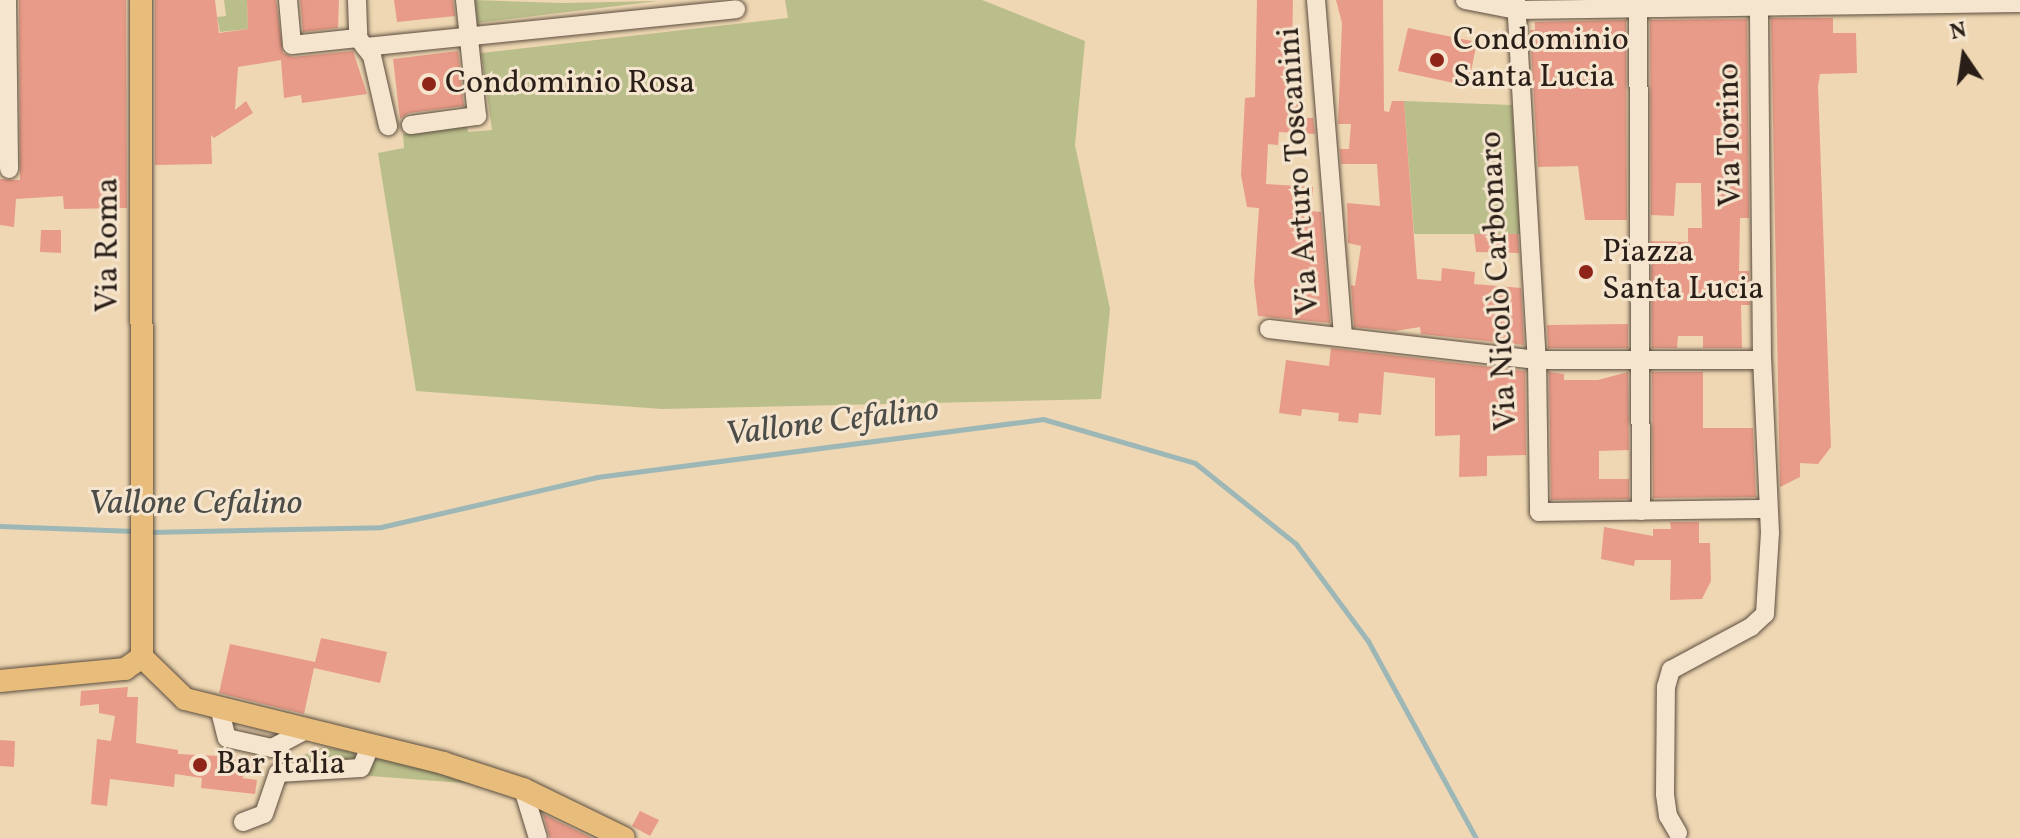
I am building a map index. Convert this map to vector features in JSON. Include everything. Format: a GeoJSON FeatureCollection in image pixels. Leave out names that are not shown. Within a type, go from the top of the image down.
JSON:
{"type":"FeatureCollection","features":[{"type":"Feature","properties":{"kind":"main road","name":"Via Roma"},"geometry":{"type":"LineString","coordinates":[[141,0],[142,657]]}},
{"type":"Feature","properties":{"kind":"main road"},"geometry":{"type":"LineString","coordinates":[[0,681],[125,669],[142,657],[185,699],[371,745],[523,789],[624,838]]}},
{"type":"Feature","properties":{"kind":"street"},"geometry":{"type":"LineString","coordinates":[[7,0],[9,169]]}},
{"type":"Feature","properties":{"kind":"street"},"geometry":{"type":"LineString","coordinates":[[288,0],[292,45],[469,36],[736,9]]}},
{"type":"Feature","properties":{"kind":"street"},"geometry":{"type":"LineString","coordinates":[[357,0],[362,43],[372,56],[388,126]]}},
{"type":"Feature","properties":{"kind":"street"},"geometry":{"type":"LineString","coordinates":[[411,125],[477,116],[465,0]]}},
{"type":"Feature","properties":{"kind":"street","name":"Via Arturo Toscanini"},"geometry":{"type":"LineString","coordinates":[[1316,0],[1343,337]]}},
{"type":"Feature","properties":{"kind":"street"},"geometry":{"type":"LineString","coordinates":[[1465,0],[1516,5],[2009,2]]}},
{"type":"Feature","properties":{"kind":"street","name":"Via Torino"},"geometry":{"type":"LineString","coordinates":[[1678,833],[1668,816],[1665,794],[1666,687],[1671,670],[1751,627],[1765,614],[1768,509],[1762,360],[1759,4]]}},
{"type":"Feature","properties":{"kind":"street","name":"Via Nicolò Carbonaro"},"geometry":{"type":"LineString","coordinates":[[1516,5],[1537,360],[1539,512],[1641,511]]}},
{"type":"Feature","properties":{"kind":"street"},"geometry":{"type":"LineString","coordinates":[[1638,5],[1641,511],[1768,509]]}},
{"type":"Feature","properties":{"kind":"street"},"geometry":{"type":"LineString","coordinates":[[1269,329],[1537,360],[1762,360]]}},
{"type":"Feature","properties":{"kind":"street"},"geometry":{"type":"LineString","coordinates":[[243,822],[264,814],[278,773],[361,768],[371,745]]}},
{"type":"Feature","properties":{"kind":"street"},"geometry":{"type":"LineString","coordinates":[[523,789],[538,838]]}},
{"type":"Feature","properties":{"kind":"green space"},"geometry":{"type":"Polygon","coordinates":[[[224,0],[247,0],[248,29],[220,32],[217,17],[226,16],[224,0]]]}},
{"type":"Feature","properties":{"kind":"green space"},"geometry":{"type":"Polygon","coordinates":[[[475,0],[563,3],[658,1],[477,23],[475,0]]]}},
{"type":"Feature","properties":{"kind":"green space"},"geometry":{"type":"Polygon","coordinates":[[[785,0],[982,0],[1085,41],[1075,145],[1110,309],[1101,399],[662,409],[416,391],[378,153],[404,148],[403,134],[467,125],[468,132],[492,130],[481,53],[788,18],[785,0]]]}},
{"type":"Feature","properties":{"kind":"green space"},"geometry":{"type":"Polygon","coordinates":[[[1404,101],[1512,105],[1520,234],[1414,234],[1404,101]]]}},
{"type":"Feature","properties":{"kind":"green space"},"geometry":{"type":"Polygon","coordinates":[[[324,747],[353,752],[360,761],[272,767],[324,747]]]}},
{"type":"Feature","properties":{"kind":"green space"},"geometry":{"type":"Polygon","coordinates":[[[376,756],[463,777],[476,784],[357,775],[371,768],[376,756]]]}},
{"type":"Feature","properties":{"kind":"building"},"geometry":{"type":"Polygon","coordinates":[[[19,0],[126,0],[127,208],[64,209],[63,196],[16,199],[14,227],[0,225],[0,179],[20,180],[19,0]]]}},
{"type":"Feature","properties":{"kind":"building"},"geometry":{"type":"Polygon","coordinates":[[[155,0],[215,0],[219,33],[248,29],[247,0],[276,0],[283,53],[293,57],[353,51],[367,94],[302,103],[301,95],[284,98],[281,60],[238,67],[235,110],[246,101],[253,113],[214,138],[211,135],[212,164],[155,165],[155,0]]]}},
{"type":"Feature","properties":{"kind":"building"},"geometry":{"type":"Polygon","coordinates":[[[300,0],[339,0],[338,28],[303,32],[300,0]]]}},
{"type":"Feature","properties":{"kind":"building"},"geometry":{"type":"Polygon","coordinates":[[[394,0],[453,0],[455,16],[397,22],[394,0]]]}},
{"type":"Feature","properties":{"kind":"building"},"geometry":{"type":"Polygon","coordinates":[[[1257,0],[1293,0],[1291,98],[1299,99],[1299,118],[1313,118],[1315,134],[1279,132],[1278,145],[1268,144],[1266,184],[1313,187],[1311,211],[1321,212],[1330,323],[1258,316],[1254,282],[1259,208],[1247,207],[1241,175],[1245,98],[1255,97],[1257,0]]]}},
{"type":"Feature","properties":{"kind":"building"},"geometry":{"type":"Polygon","coordinates":[[[1336,0],[1383,0],[1384,111],[1389,112],[1392,101],[1404,101],[1417,279],[1441,281],[1442,268],[1475,272],[1474,284],[1521,288],[1524,345],[1421,334],[1420,327],[1395,331],[1354,327],[1351,285],[1355,286],[1361,246],[1348,243],[1347,203],[1380,206],[1377,164],[1341,164],[1340,149],[1349,149],[1351,124],[1338,124],[1342,23],[1336,0]]]}},
{"type":"Feature","properties":{"kind":"building"},"geometry":{"type":"Polygon","coordinates":[[[1771,18],[1833,18],[1833,33],[1856,33],[1857,73],[1820,74],[1818,86],[1831,447],[1818,464],[1800,463],[1800,477],[1780,487],[1771,18]]]}},
{"type":"Feature","properties":{"kind":"building"},"geometry":{"type":"Polygon","coordinates":[[[1747,19],[1749,218],[1740,218],[1739,271],[1749,271],[1750,305],[1741,305],[1742,348],[1703,348],[1703,336],[1678,336],[1677,348],[1652,348],[1651,241],[1688,242],[1688,228],[1702,228],[1701,183],[1676,183],[1674,216],[1651,215],[1650,20],[1747,19]]]}},
{"type":"Feature","properties":{"kind":"building"},"geometry":{"type":"Polygon","coordinates":[[[1626,20],[1627,220],[1585,220],[1578,166],[1538,167],[1530,30],[1535,30],[1535,22],[1626,20]]]}},
{"type":"Feature","properties":{"kind":"building","name":"Condominio Santa Lucia"},"geometry":{"type":"Polygon","coordinates":[[[1408,28],[1477,42],[1468,86],[1398,71],[1408,28]]]}},
{"type":"Feature","properties":{"kind":"building","name":"Condominio Rosa"},"geometry":{"type":"Polygon","coordinates":[[[458,51],[464,106],[409,113],[400,119],[393,59],[458,51]]]}},
{"type":"Feature","properties":{"kind":"building"},"geometry":{"type":"Polygon","coordinates":[[[41,230],[61,230],[61,253],[40,252],[41,230]]]}},
{"type":"Feature","properties":{"kind":"building"},"geometry":{"type":"Polygon","coordinates":[[[1474,234],[1518,234],[1519,253],[1476,252],[1474,234]]]}},
{"type":"Feature","properties":{"kind":"building"},"geometry":{"type":"Polygon","coordinates":[[[1628,324],[1628,348],[1548,348],[1547,325],[1628,324]]]}},
{"type":"Feature","properties":{"kind":"building"},"geometry":{"type":"Polygon","coordinates":[[[1331,348],[1525,371],[1526,455],[1487,456],[1487,476],[1459,477],[1460,435],[1435,436],[1435,378],[1384,372],[1381,415],[1359,413],[1358,423],[1338,421],[1339,413],[1302,409],[1301,416],[1279,413],[1286,360],[1329,366],[1331,348]]]}},
{"type":"Feature","properties":{"kind":"building"},"geometry":{"type":"Polygon","coordinates":[[[1549,372],[1564,374],[1564,380],[1598,380],[1628,372],[1629,450],[1599,451],[1599,479],[1629,479],[1629,499],[1551,500],[1549,372]]]}},
{"type":"Feature","properties":{"kind":"building"},"geometry":{"type":"Polygon","coordinates":[[[1652,372],[1703,372],[1703,428],[1753,428],[1756,497],[1653,498],[1652,372]]]}},
{"type":"Feature","properties":{"kind":"building"},"geometry":{"type":"Polygon","coordinates":[[[1670,522],[1699,522],[1699,543],[1710,543],[1711,581],[1702,599],[1670,600],[1671,560],[1635,560],[1634,566],[1601,559],[1604,527],[1653,536],[1653,529],[1671,529],[1670,522]]]}},
{"type":"Feature","properties":{"kind":"building"},"geometry":{"type":"Polygon","coordinates":[[[321,638],[387,652],[380,683],[314,668],[304,714],[219,693],[230,644],[315,662],[321,638]]]}},
{"type":"Feature","properties":{"kind":"building"},"geometry":{"type":"Polygon","coordinates":[[[128,687],[127,697],[138,697],[136,743],[178,750],[178,754],[261,758],[242,778],[257,780],[255,794],[201,788],[202,778],[175,774],[174,787],[110,779],[107,806],[91,804],[97,739],[111,741],[115,716],[99,713],[99,704],[80,706],[81,691],[128,687]]]}},
{"type":"Feature","properties":{"kind":"building"},"geometry":{"type":"Polygon","coordinates":[[[0,740],[15,741],[14,767],[0,766],[0,740]]]}},
{"type":"Feature","properties":{"kind":"building"},"geometry":{"type":"Polygon","coordinates":[[[640,811],[659,820],[650,836],[632,826],[640,811]]]}},
{"type":"Feature","properties":{"kind":"building"},"geometry":{"type":"Polygon","coordinates":[[[543,814],[592,838],[550,838],[543,814]]]}},
{"type":"Feature","properties":{"kind":"waterway","name":"Vallone Cefalino"},"geometry":{"type":"LineString","coordinates":[[149,532],[381,527],[597,477],[1043,419],[1195,463],[1296,544],[1368,641],[1476,838]]}},
{"type":"Feature","properties":{"kind":"waterway","name":"Vallone Cefalino"},"geometry":{"type":"LineString","coordinates":[[0,526],[135,531]]}},
{"type":"Feature","properties":{"kind":"place","name":"Condominio Santa Lucia"},"geometry":{"type":"Point","coordinates":[1437,60]}},
{"type":"Feature","properties":{"kind":"place","name":"Condominio Rosa"},"geometry":{"type":"Point","coordinates":[429,84]}},
{"type":"Feature","properties":{"kind":"place","name":"Piazza Santa Lucia"},"geometry":{"type":"Point","coordinates":[1586,272]}},
{"type":"Feature","properties":{"kind":"place","name":"Bar Italia"},"geometry":{"type":"Point","coordinates":[200,765]}}]}
